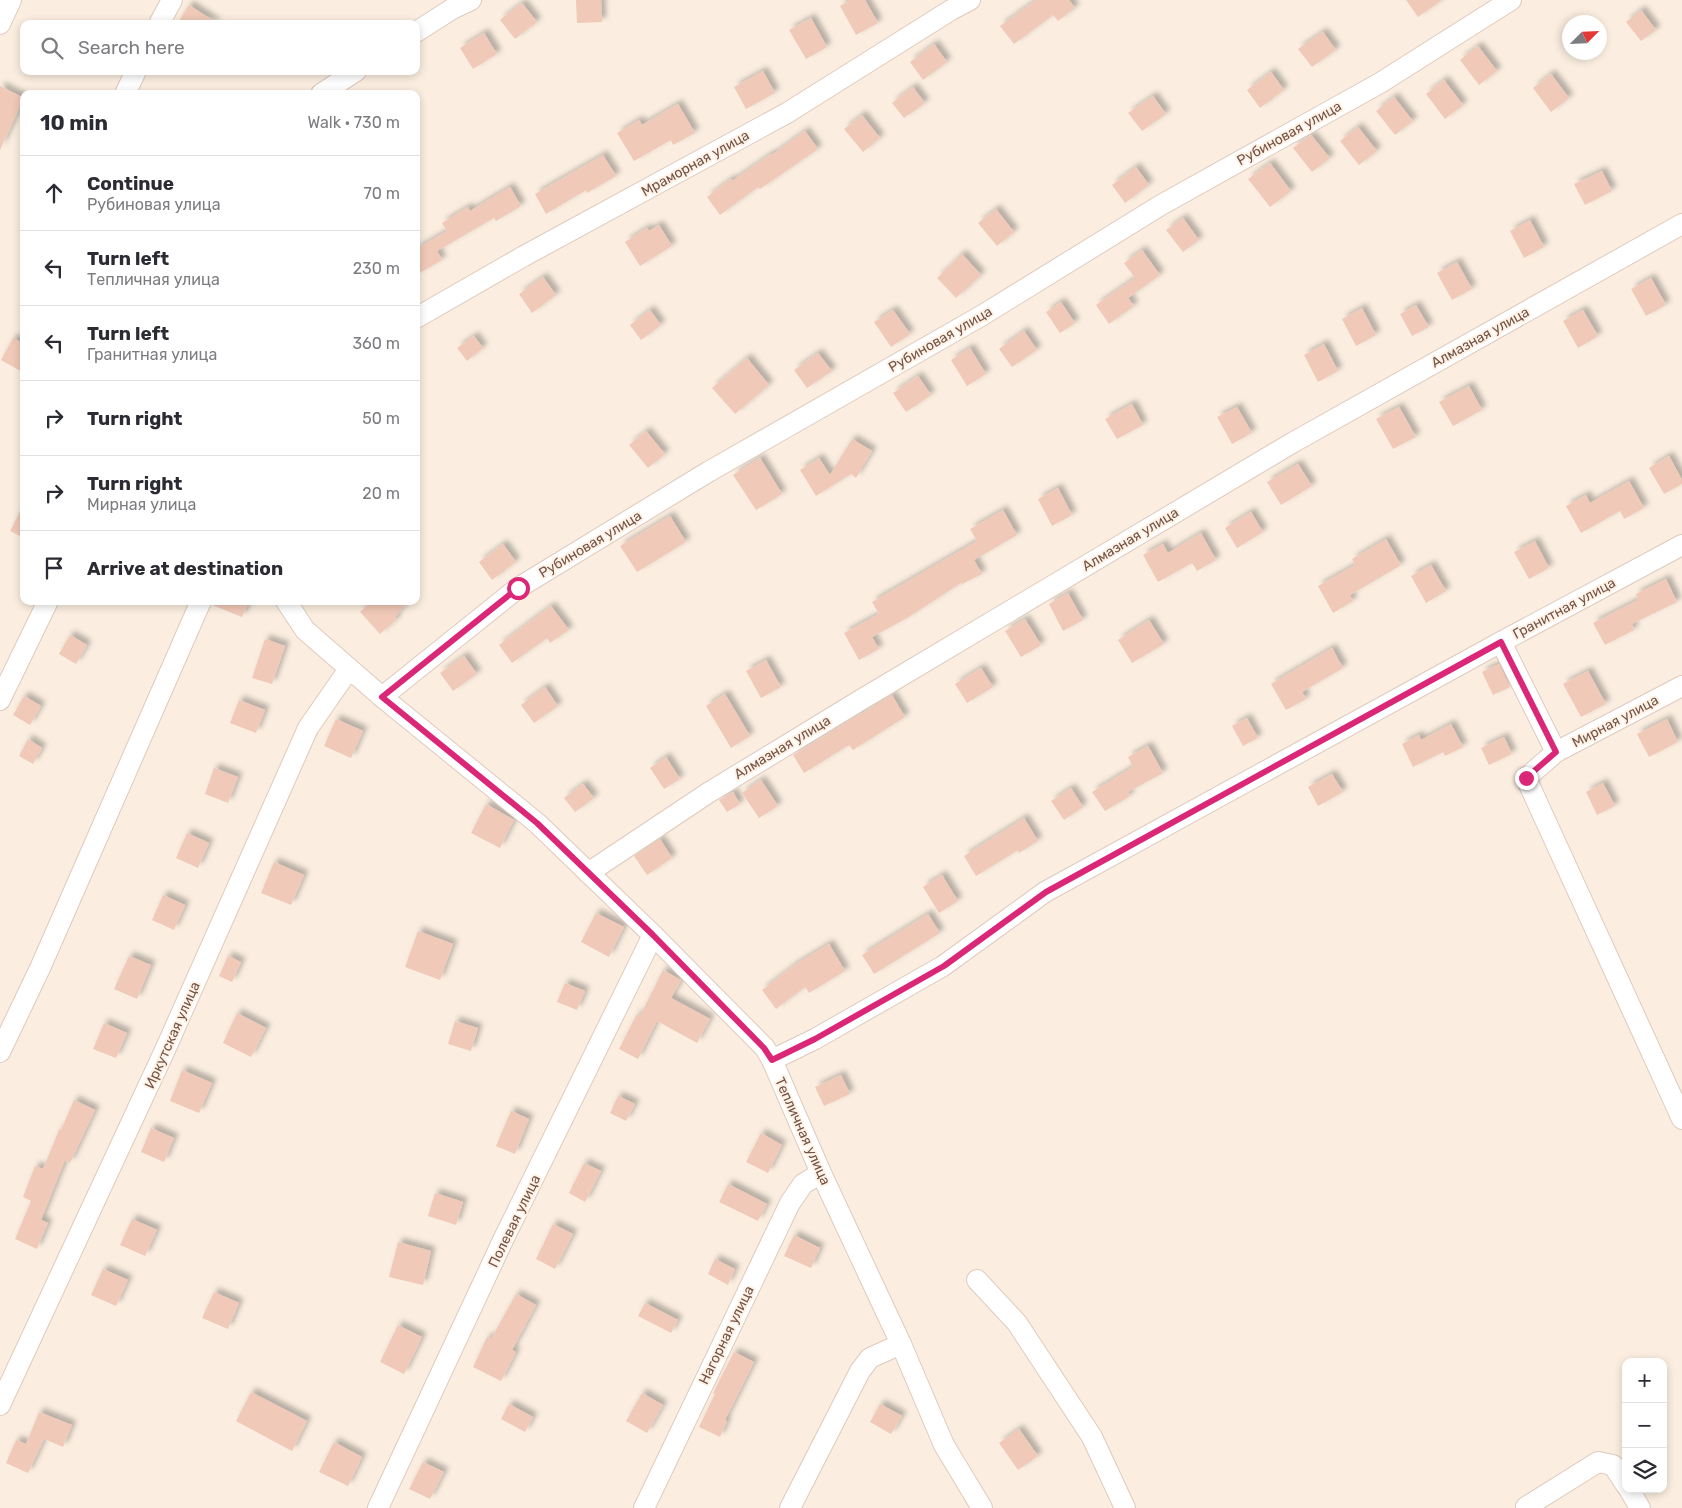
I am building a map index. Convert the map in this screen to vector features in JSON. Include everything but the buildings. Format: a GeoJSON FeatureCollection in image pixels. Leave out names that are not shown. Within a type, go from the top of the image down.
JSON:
{"type":"FeatureCollection","features":[{"type":"Feature","properties":{"kind":"street"},"geometry":{"type":"LineString","coordinates":[[0,24],[11,0]]}},
{"type":"Feature","properties":{"kind":"street"},"geometry":{"type":"LineString","coordinates":[[161,20],[172,0]]}},
{"type":"Feature","properties":{"kind":"street"},"geometry":{"type":"LineString","coordinates":[[420,29],[452,9],[471,0]]}},
{"type":"Feature","properties":{"kind":"street","name":"Мраморная улица"},"geometry":{"type":"LineString","coordinates":[[420,316],[524,256],[787,113],[970,0]]}},
{"type":"Feature","properties":{"kind":"street","name":"Рубиновая улица"},"geometry":{"type":"LineString","coordinates":[[382,697],[518,588],[708,472],[981,316],[1161,204],[1380,82],[1511,0]]}},
{"type":"Feature","properties":{"kind":"street"},"geometry":{"type":"LineString","coordinates":[[128,90],[134,75]]}},
{"type":"Feature","properties":{"kind":"street"},"geometry":{"type":"LineString","coordinates":[[328,90],[350,75]]}},
{"type":"Feature","properties":{"kind":"street","name":"Алмазная улица"},"geometry":{"type":"LineString","coordinates":[[588,873],[708,793],[1292,442],[1682,224]]}},
{"type":"Feature","properties":{"kind":"street","name":"Гранитная улица"},"geometry":{"type":"LineString","coordinates":[[772,1060],[815,1039],[944,966],[1046,892],[1501,642],[1682,545]]}},
{"type":"Feature","properties":{"kind":"street"},"geometry":{"type":"LineString","coordinates":[[0,700],[46,605]]}},
{"type":"Feature","properties":{"kind":"street"},"geometry":{"type":"LineString","coordinates":[[0,1052],[41,966],[199,605]]}},
{"type":"Feature","properties":{"kind":"street","name":"Тепличная улица"},"geometry":{"type":"LineString","coordinates":[[289,605],[305,630],[349,669],[537,823],[653,935],[764,1048],[772,1060],[821,1173],[902,1344],[944,1445],[982,1508]]}},
{"type":"Feature","properties":{"kind":"street"},"geometry":{"type":"LineString","coordinates":[[1501,642],[1556,752]]}},
{"type":"Feature","properties":{"kind":"street","name":"Иркутская улица"},"geometry":{"type":"LineString","coordinates":[[0,1405],[165,1050],[308,728],[349,669]]}},
{"type":"Feature","properties":{"kind":"street","name":"Мирная улица"},"geometry":{"type":"LineString","coordinates":[[1682,686],[1556,752],[1526,778],[1682,1119]]}},
{"type":"Feature","properties":{"kind":"street","name":"Полевая улица"},"geometry":{"type":"LineString","coordinates":[[378,1508],[504,1238],[653,935]]}},
{"type":"Feature","properties":{"kind":"street","name":"Нагорная улица"},"geometry":{"type":"LineString","coordinates":[[644,1508],[790,1203],[803,1184],[821,1173]]}},
{"type":"Feature","properties":{"kind":"street"},"geometry":{"type":"LineString","coordinates":[[977,1280],[1017,1323],[1092,1437],[1125,1508]]}},
{"type":"Feature","properties":{"kind":"street"},"geometry":{"type":"LineString","coordinates":[[790,1508],[860,1371],[870,1358],[902,1344]]}},
{"type":"Feature","properties":{"kind":"street"},"geometry":{"type":"LineString","coordinates":[[1526,1507],[1598,1462],[1614,1465],[1622,1478]]}},
{"type":"Feature","properties":{"kind":"street"},"geometry":{"type":"LineString","coordinates":[[1631,1493],[1640,1508]]}},
{"type":"Feature","properties":{"kind":"route"},"geometry":{"type":"LineString","coordinates":[[518,588],[382,697],[537,823],[653,935],[764,1048],[772,1060],[815,1039],[944,966],[1046,892],[1501,642],[1556,752],[1526,778]]}}]}
